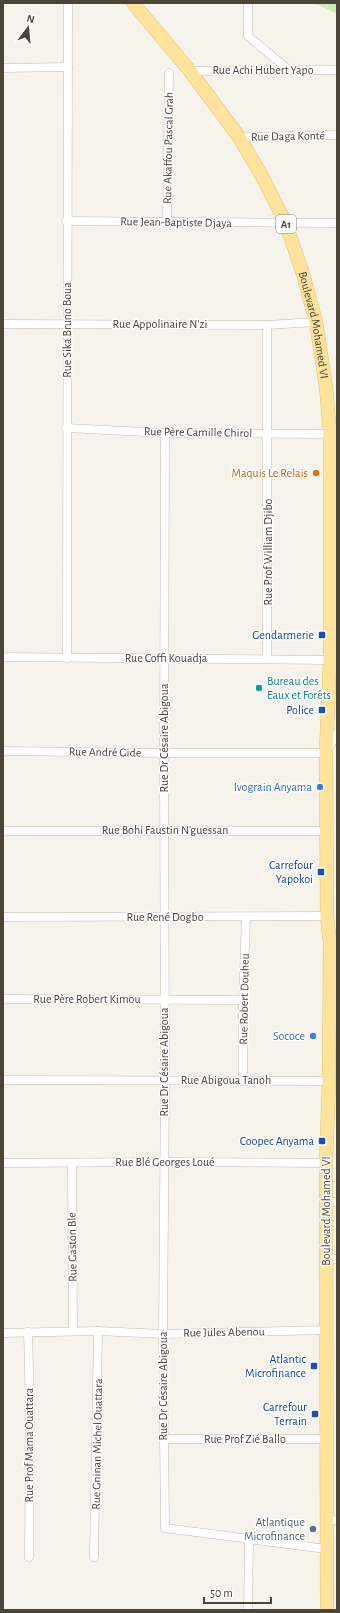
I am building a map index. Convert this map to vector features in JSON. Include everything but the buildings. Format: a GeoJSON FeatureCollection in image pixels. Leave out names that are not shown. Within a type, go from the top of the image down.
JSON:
{"type":"FeatureCollection","features":[{"type":"Feature","properties":{"kind":"main road","name":"Boulevard Mohamed VI"},"geometry":{"type":"LineString","coordinates":[[134,3],[190,71],[239,137],[264,180],[286,224],[303,274],[316,322],[326,387],[330,434],[330,660],[326,752],[328,916],[330,943],[329,1081],[326,1163],[332,1202],[332,1259],[326,1330],[327,1439],[332,1520],[326,1549],[327,1610]]}},
{"type":"Feature","properties":{"kind":"street","name":"Rue Sika Bruno Boua"},"geometry":{"type":"LineString","coordinates":[[67,658],[66,428],[68,323],[66,221],[68,3]]}},
{"type":"Feature","properties":{"kind":"street"},"geometry":{"type":"LineString","coordinates":[[248,3],[248,36],[289,70]]}},
{"type":"Feature","properties":{"kind":"street"},"geometry":{"type":"LineString","coordinates":[[3,68],[68,67]]}},
{"type":"Feature","properties":{"kind":"street","name":"Rue Achi Hubert Yapo"},"geometry":{"type":"LineString","coordinates":[[190,71],[337,70]]}},
{"type":"Feature","properties":{"kind":"street","name":"Rue Akaffou Pascal Grah"},"geometry":{"type":"LineString","coordinates":[[167,222],[169,74]]}},
{"type":"Feature","properties":{"kind":"street","name":"Rue Daga Konté"},"geometry":{"type":"LineString","coordinates":[[239,137],[337,135]]}},
{"type":"Feature","properties":{"kind":"street","name":"Rue Jean-Baptiste Djaya"},"geometry":{"type":"LineString","coordinates":[[66,221],[286,224],[337,223]]}},
{"type":"Feature","properties":{"kind":"street","name":"Rue Appolinaire N'zi"},"geometry":{"type":"LineString","coordinates":[[3,324],[68,323],[267,325],[316,322]]}},
{"type":"Feature","properties":{"kind":"street","name":"Rue Prof William Djibo"},"geometry":{"type":"LineString","coordinates":[[267,325],[267,658]]}},
{"type":"Feature","properties":{"kind":"street","name":"Rue Père Camille Chirol"},"geometry":{"type":"LineString","coordinates":[[66,428],[166,433],[330,434]]}},
{"type":"Feature","properties":{"kind":"street","name":"Rue Dr Césaire Abigoua"},"geometry":{"type":"LineString","coordinates":[[166,433],[163,1334],[165,1528],[326,1549]]}},
{"type":"Feature","properties":{"kind":"street","name":"Rue Coffi Kouadja"},"geometry":{"type":"LineString","coordinates":[[3,657],[165,659],[267,658],[330,660]]}},
{"type":"Feature","properties":{"kind":"street"},"geometry":{"type":"LineString","coordinates":[[326,752],[337,733]]}},
{"type":"Feature","properties":{"kind":"street","name":"Rue André Gide"},"geometry":{"type":"LineString","coordinates":[[3,751],[164,753],[326,752]]}},
{"type":"Feature","properties":{"kind":"street","name":"Rue Bohi Faustin N'guessan"},"geometry":{"type":"LineString","coordinates":[[3,831],[327,831]]}},
{"type":"Feature","properties":{"kind":"street","name":"Rue René Dogbo"},"geometry":{"type":"LineString","coordinates":[[3,917],[328,916]]}},
{"type":"Feature","properties":{"kind":"street","name":"Rue Robert Douheu"},"geometry":{"type":"LineString","coordinates":[[243,1081],[243,1000],[246,917]]}},
{"type":"Feature","properties":{"kind":"street","name":"Rue Père Robert Kimou"},"geometry":{"type":"LineString","coordinates":[[3,999],[243,1000]]}},
{"type":"Feature","properties":{"kind":"street","name":"Rue Abigoua Tanoh"},"geometry":{"type":"LineString","coordinates":[[3,1080],[329,1081]]}},
{"type":"Feature","properties":{"kind":"street","name":"Rue Blé Georges Loué"},"geometry":{"type":"LineString","coordinates":[[3,1163],[326,1163]]}},
{"type":"Feature","properties":{"kind":"street","name":"Rue Gaston Ble"},"geometry":{"type":"LineString","coordinates":[[72,1163],[73,1331]]}},
{"type":"Feature","properties":{"kind":"street","name":"Rue Jules Abenou"},"geometry":{"type":"LineString","coordinates":[[3,1333],[98,1331],[163,1334],[326,1330]]}},
{"type":"Feature","properties":{"kind":"street","name":"Rue Gninan Michel Ouattara"},"geometry":{"type":"LineString","coordinates":[[94,1557],[96,1546],[98,1331]]}},
{"type":"Feature","properties":{"kind":"street","name":"Rue Prof Mama Ouattara"},"geometry":{"type":"LineString","coordinates":[[28,1332],[30,1409],[29,1557]]}},
{"type":"Feature","properties":{"kind":"street","name":"Rue Prof Zié Ballo"},"geometry":{"type":"LineString","coordinates":[[164,1439],[327,1439]]}},
{"type":"Feature","properties":{"kind":"street"},"geometry":{"type":"LineString","coordinates":[[248,1610],[250,1540]]}},
{"type":"Feature","properties":{"kind":"green space"},"geometry":{"type":"Polygon","coordinates":[[[309,3],[337,3],[337,14],[319,5],[309,3]]]}},
{"type":"Feature","properties":{"kind":"place","name":"Maquis Le Relais"},"geometry":{"type":"Point","coordinates":[316,473]}},
{"type":"Feature","properties":{"kind":"place","name":"Gendarmerie"},"geometry":{"type":"Point","coordinates":[322,635]}},
{"type":"Feature","properties":{"kind":"place","name":"Bureau des Eaux et Forêts"},"geometry":{"type":"Point","coordinates":[259,688]}},
{"type":"Feature","properties":{"kind":"place","name":"Police"},"geometry":{"type":"Point","coordinates":[322,710]}},
{"type":"Feature","properties":{"kind":"place","name":"Ivograin Anyama"},"geometry":{"type":"Point","coordinates":[320,787]}},
{"type":"Feature","properties":{"kind":"place","name":"Carrefour Yapokoi"},"geometry":{"type":"Point","coordinates":[321,872]}},
{"type":"Feature","properties":{"kind":"place","name":"Sococe"},"geometry":{"type":"Point","coordinates":[313,1036]}},
{"type":"Feature","properties":{"kind":"place","name":"Coopec Anyama"},"geometry":{"type":"Point","coordinates":[322,1141]}},
{"type":"Feature","properties":{"kind":"place","name":"Atlantic Microfinance"},"geometry":{"type":"Point","coordinates":[314,1366]}},
{"type":"Feature","properties":{"kind":"place","name":"Carrefour Terrain"},"geometry":{"type":"Point","coordinates":[315,1414]}},
{"type":"Feature","properties":{"kind":"place","name":"Atlantique Microfinance"},"geometry":{"type":"Point","coordinates":[313,1529]}}]}
